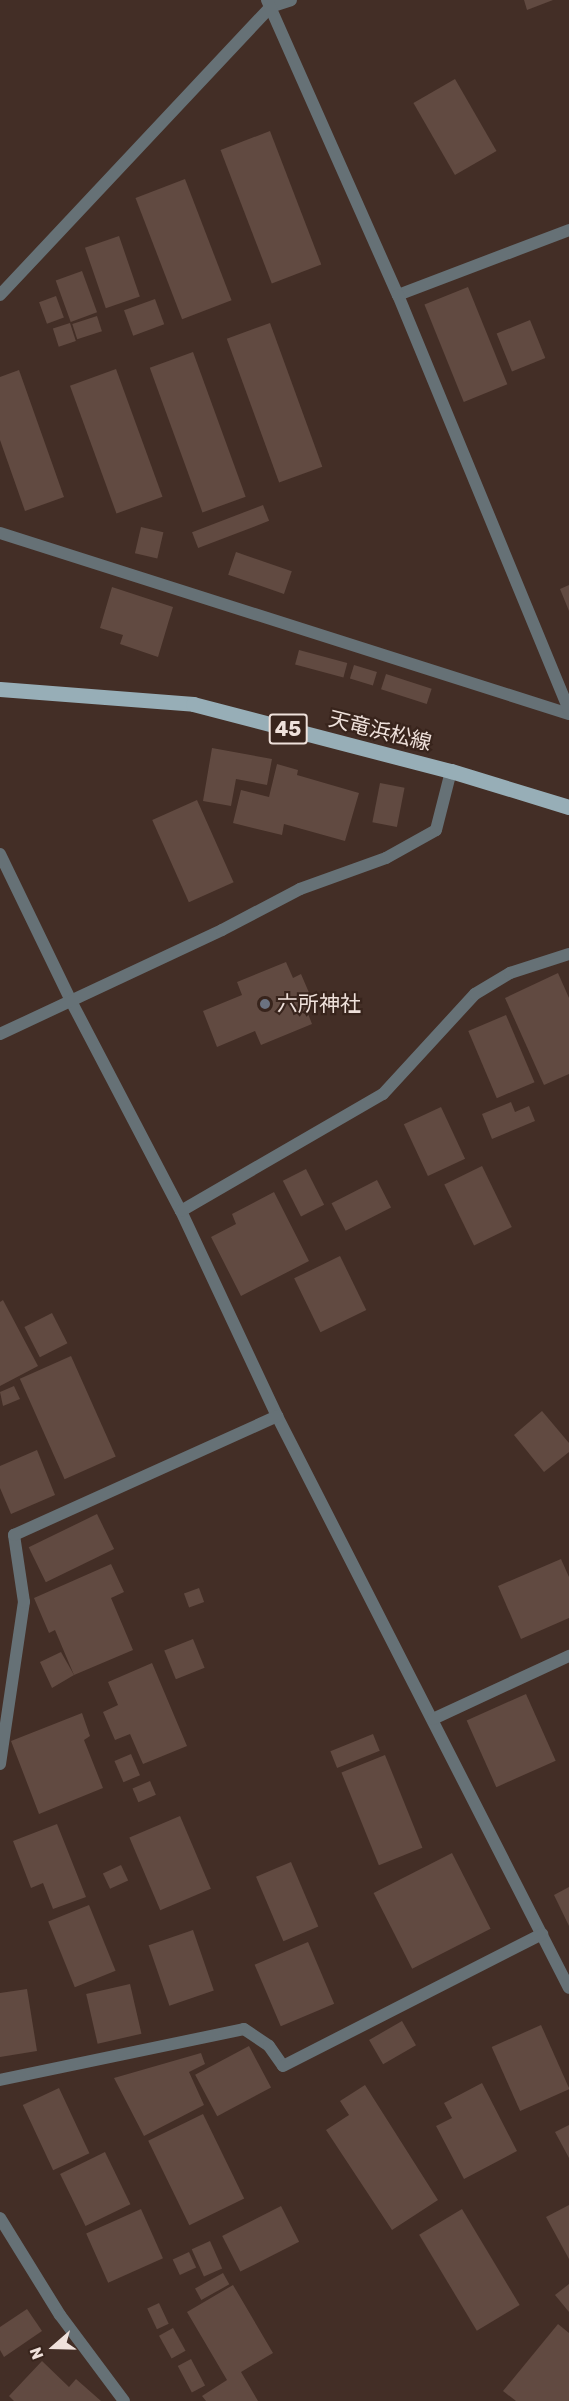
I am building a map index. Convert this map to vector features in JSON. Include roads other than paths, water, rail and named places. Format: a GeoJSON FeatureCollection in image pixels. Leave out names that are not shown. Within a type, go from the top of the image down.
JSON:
{"type":"FeatureCollection","features":[{"type":"Feature","properties":{"kind":"main road","name":"天竜浜松線"},"geometry":{"type":"LineString","coordinates":[[0,689],[193,704],[451,771],[569,807]]}},
{"type":"Feature","properties":{"kind":"street"},"geometry":{"type":"LineString","coordinates":[[0,295],[269,4],[291,0]]}},
{"type":"Feature","properties":{"kind":"street"},"geometry":{"type":"LineString","coordinates":[[269,4],[398,295],[568,707]]}},
{"type":"Feature","properties":{"kind":"street"},"geometry":{"type":"LineString","coordinates":[[398,295],[569,230]]}},
{"type":"Feature","properties":{"kind":"street"},"geometry":{"type":"LineString","coordinates":[[0,533],[568,707]]}},
{"type":"Feature","properties":{"kind":"street"},"geometry":{"type":"LineString","coordinates":[[0,1034],[300,889],[386,858],[436,830],[451,771]]}},
{"type":"Feature","properties":{"kind":"street"},"geometry":{"type":"LineString","coordinates":[[0,854],[70,1000],[181,1211],[277,1416],[569,1988]]}},
{"type":"Feature","properties":{"kind":"street"},"geometry":{"type":"LineString","coordinates":[[181,1211],[383,1094],[475,994],[510,973],[569,954]]}},
{"type":"Feature","properties":{"kind":"street"},"geometry":{"type":"LineString","coordinates":[[0,1764],[24,1602],[14,1535],[277,1416]]}},
{"type":"Feature","properties":{"kind":"street"},"geometry":{"type":"LineString","coordinates":[[433,1719],[569,1656]]}},
{"type":"Feature","properties":{"kind":"street"},"geometry":{"type":"LineString","coordinates":[[0,2080],[244,2029],[268,2046],[283,2067],[542,1934]]}},
{"type":"Feature","properties":{"kind":"street"},"geometry":{"type":"LineString","coordinates":[[0,2218],[60,2315],[124,2401]]}},
{"type":"Feature","properties":{"kind":"place","name":"六所神社"},"geometry":{"type":"Point","coordinates":[265,1004]}}]}
